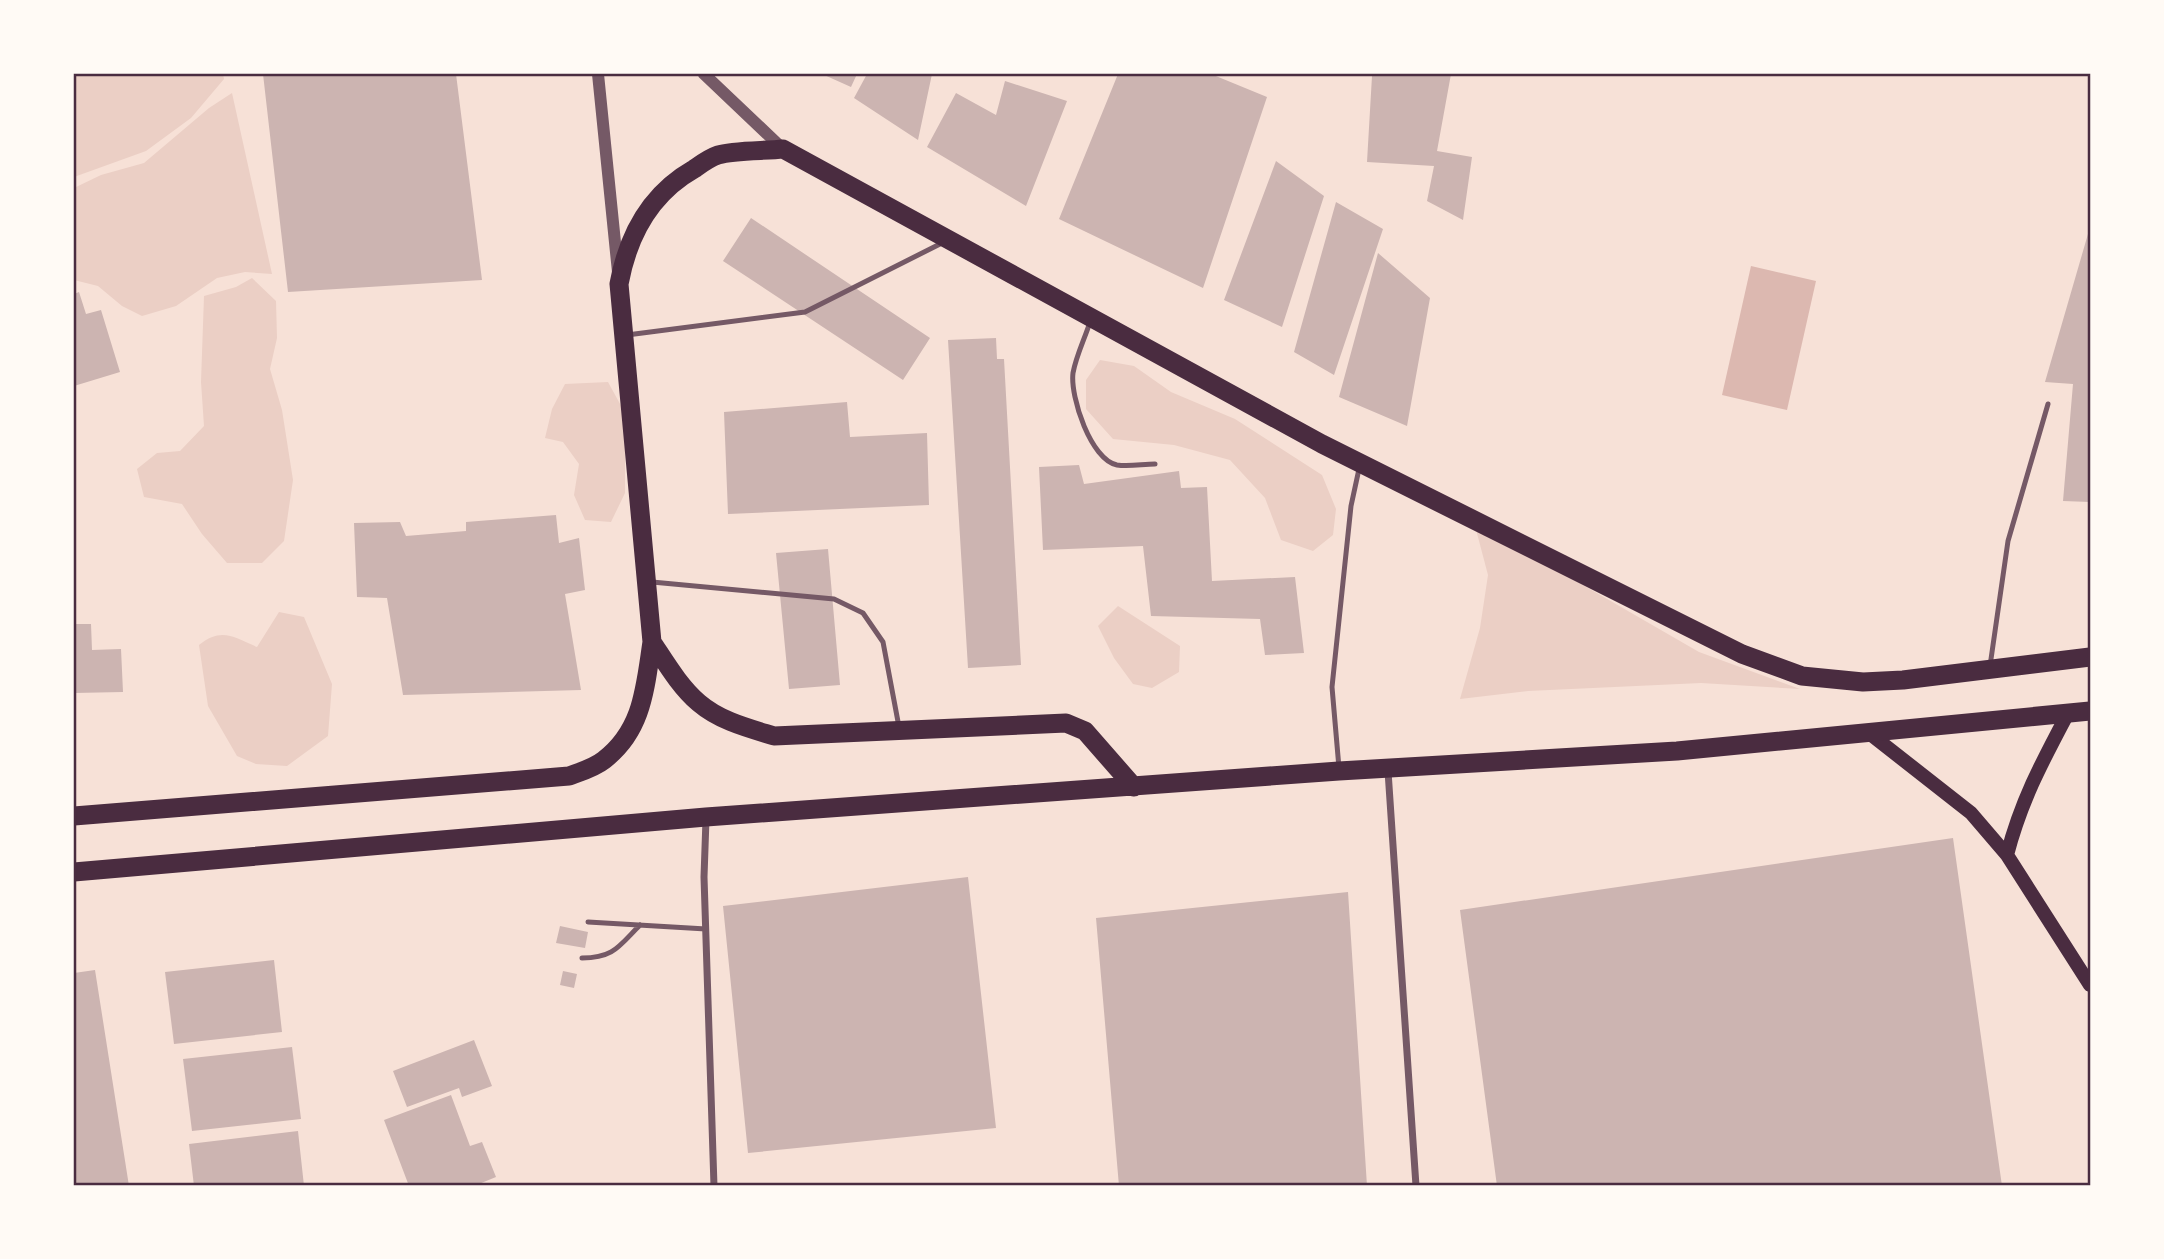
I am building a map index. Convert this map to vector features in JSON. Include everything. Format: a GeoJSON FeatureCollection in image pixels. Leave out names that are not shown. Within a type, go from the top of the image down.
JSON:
{"type":"FeatureCollection","features":[{"type":"Feature","properties":{"kind":"highway"},"geometry":{"type":"LineString","coordinates":[[74,816],[569,776],[602,762],[628,737],[642,701],[652,642],[619,284],[630,241],[650,205],[679,177],[718,155],[783,149],[1360,464],[1742,654],[1802,676],[1863,682],[1903,680],[2091,657]]}},
{"type":"Feature","properties":{"kind":"highway"},"geometry":{"type":"LineString","coordinates":[[652,642],[677,679],[699,704],[732,723],[774,736],[1066,723],[1085,731],[1134,787]]}},
{"type":"Feature","properties":{"kind":"highway"},"geometry":{"type":"LineString","coordinates":[[74,872],[706,817],[1339,771],[1677,751],[2091,711]]}},
{"type":"Feature","properties":{"kind":"main road"},"geometry":{"type":"LineString","coordinates":[[2007,855],[2017,816],[2068,713]]}},
{"type":"Feature","properties":{"kind":"main road"},"geometry":{"type":"LineString","coordinates":[[1869,733],[1971,813],[2007,855],[2091,985]]}},
{"type":"Feature","properties":{"kind":"street"},"geometry":{"type":"LineString","coordinates":[[598,74],[619,284]]}},
{"type":"Feature","properties":{"kind":"street"},"geometry":{"type":"LineString","coordinates":[[704,74],[783,149]]}},
{"type":"Feature","properties":{"kind":"street"},"geometry":{"type":"LineString","coordinates":[[1388,769],[1416,1185]]}},
{"type":"Feature","properties":{"kind":"street"},"geometry":{"type":"LineString","coordinates":[[706,817],[704,877],[714,1185]]}},
{"type":"Feature","properties":{"kind":"lane"},"geometry":{"type":"LineString","coordinates":[[624,335],[805,312],[948,240]]}},
{"type":"Feature","properties":{"kind":"lane"},"geometry":{"type":"LineString","coordinates":[[1091,319],[1073,373],[1074,398],[1084,424],[1100,456],[1116,465],[1155,464]]}},
{"type":"Feature","properties":{"kind":"lane"},"geometry":{"type":"LineString","coordinates":[[1990,669],[2008,541],[2048,404]]}},
{"type":"Feature","properties":{"kind":"lane"},"geometry":{"type":"LineString","coordinates":[[1339,771],[1332,687],[1351,506],[1360,464]]}},
{"type":"Feature","properties":{"kind":"lane"},"geometry":{"type":"LineString","coordinates":[[645,582],[834,599],[863,613],[883,642],[900,731]]}},
{"type":"Feature","properties":{"kind":"lane"},"geometry":{"type":"LineString","coordinates":[[588,922],[706,929]]}},
{"type":"Feature","properties":{"kind":"lane"},"geometry":{"type":"LineString","coordinates":[[582,958],[600,958],[615,950],[640,925]]}},
{"type":"Feature","properties":{"kind":"shaded area"},"geometry":{"type":"Polygon","coordinates":[[[74,74],[223,74],[224,79],[191,118],[146,151],[74,177],[74,74]]]}},
{"type":"Feature","properties":{"kind":"shaded area"},"geometry":{"type":"Polygon","coordinates":[[[232,93],[272,274],[245,272],[217,278],[176,306],[142,316],[122,306],[98,286],[74,280],[74,188],[101,175],[144,163],[209,108],[232,93]]]}},
{"type":"Feature","properties":{"kind":"shaded area"},"geometry":{"type":"Polygon","coordinates":[[[1751,266],[1816,281],[1787,410],[1722,395],[1751,266]]]}},
{"type":"Feature","properties":{"kind":"shaded area"},"geometry":{"type":"Polygon","coordinates":[[[252,278],[276,301],[277,338],[270,369],[282,410],[293,480],[284,541],[262,563],[227,563],[202,534],[182,504],[144,497],[137,469],[157,453],[180,451],[204,426],[201,382],[204,296],[236,287],[252,278]]]}},
{"type":"Feature","properties":{"kind":"shaded area"},"geometry":{"type":"Polygon","coordinates":[[[1100,360],[1134,366],[1171,392],[1235,419],[1322,475],[1336,509],[1333,535],[1313,551],[1281,540],[1265,498],[1230,460],[1174,445],[1113,439],[1086,409],[1086,380],[1100,360]]]}},
{"type":"Feature","properties":{"kind":"shaded area"},"geometry":{"type":"Polygon","coordinates":[[[608,382],[625,413],[625,493],[611,522],[585,520],[574,495],[579,464],[563,442],[545,438],[552,409],[565,384],[608,382]]]}},
{"type":"Feature","properties":{"kind":"shaded area"},"geometry":{"type":"Polygon","coordinates":[[[1474,522],[1699,652],[1800,689],[1701,683],[1528,691],[1460,699],[1480,628],[1488,575],[1474,522]]]}},
{"type":"Feature","properties":{"kind":"shaded area"},"geometry":{"type":"Polygon","coordinates":[[[1118,606],[1180,646],[1179,672],[1152,688],[1133,684],[1114,658],[1098,626],[1118,606]]]}},
{"type":"Feature","properties":{"kind":"shaded area"},"geometry":{"type":"Polygon","coordinates":[[[279,612],[304,617],[332,684],[328,736],[287,766],[256,764],[237,756],[208,706],[199,645],[221,635],[234,637],[257,647],[279,612]]]}},
{"type":"Feature","properties":{"kind":"building"},"geometry":{"type":"Polygon","coordinates":[[[263,74],[456,74],[482,280],[288,292],[263,74]]]}},
{"type":"Feature","properties":{"kind":"building"},"geometry":{"type":"Polygon","coordinates":[[[822,74],[857,74],[851,87],[822,74]]]}},
{"type":"Feature","properties":{"kind":"building"},"geometry":{"type":"Polygon","coordinates":[[[867,74],[932,74],[918,140],[854,98],[867,74]]]}},
{"type":"Feature","properties":{"kind":"building"},"geometry":{"type":"Polygon","coordinates":[[[1118,74],[1211,74],[1267,97],[1203,288],[1059,219],[1118,74]]]}},
{"type":"Feature","properties":{"kind":"building"},"geometry":{"type":"Polygon","coordinates":[[[1361,74],[1451,74],[1437,151],[1472,157],[1463,220],[1427,201],[1434,166],[1367,162],[1372,76],[1361,74]]]}},
{"type":"Feature","properties":{"kind":"building"},"geometry":{"type":"Polygon","coordinates":[[[1005,81],[1067,101],[1026,206],[927,147],[956,93],[996,115],[1005,81]]]}},
{"type":"Feature","properties":{"kind":"building"},"geometry":{"type":"Polygon","coordinates":[[[1276,161],[1324,196],[1282,327],[1224,300],[1276,161]]]}},
{"type":"Feature","properties":{"kind":"building"},"geometry":{"type":"Polygon","coordinates":[[[1336,202],[1383,229],[1334,375],[1294,352],[1336,202]]]}},
{"type":"Feature","properties":{"kind":"building"},"geometry":{"type":"Polygon","coordinates":[[[751,218],[930,338],[903,380],[723,261],[751,218]]]}},
{"type":"Feature","properties":{"kind":"building"},"geometry":{"type":"Polygon","coordinates":[[[2090,227],[2090,502],[2063,501],[2073,384],[2045,382],[2090,227]]]}},
{"type":"Feature","properties":{"kind":"building"},"geometry":{"type":"Polygon","coordinates":[[[1378,253],[1430,298],[1407,426],[1339,397],[1378,253]]]}},
{"type":"Feature","properties":{"kind":"building"},"geometry":{"type":"Polygon","coordinates":[[[79,292],[86,314],[101,310],[120,372],[74,386],[74,294],[79,292]]]}},
{"type":"Feature","properties":{"kind":"building"},"geometry":{"type":"Polygon","coordinates":[[[996,338],[997,359],[1004,359],[1021,665],[968,668],[948,340],[996,338]]]}},
{"type":"Feature","properties":{"kind":"building"},"geometry":{"type":"Polygon","coordinates":[[[847,402],[850,437],[927,433],[929,505],[728,514],[724,412],[847,402]]]}},
{"type":"Feature","properties":{"kind":"building"},"geometry":{"type":"Polygon","coordinates":[[[1079,465],[1084,484],[1179,471],[1181,488],[1207,487],[1212,581],[1295,577],[1304,653],[1265,655],[1260,619],[1151,616],[1143,546],[1043,550],[1039,467],[1079,465]]]}},
{"type":"Feature","properties":{"kind":"building"},"geometry":{"type":"Polygon","coordinates":[[[556,515],[559,543],[579,538],[585,590],[565,594],[581,690],[403,695],[387,598],[357,597],[354,523],[400,522],[406,536],[466,531],[466,522],[556,515]]]}},
{"type":"Feature","properties":{"kind":"building"},"geometry":{"type":"Polygon","coordinates":[[[828,549],[840,685],[789,689],[776,553],[828,549]]]}},
{"type":"Feature","properties":{"kind":"building"},"geometry":{"type":"Polygon","coordinates":[[[74,624],[91,624],[92,650],[121,649],[123,692],[74,693],[74,624]]]}},
{"type":"Feature","properties":{"kind":"building"},"geometry":{"type":"Polygon","coordinates":[[[1953,838],[2002,1186],[1497,1186],[1460,910],[1953,838]]]}},
{"type":"Feature","properties":{"kind":"building"},"geometry":{"type":"Polygon","coordinates":[[[968,877],[996,1128],[748,1153],[723,906],[968,877]]]}},
{"type":"Feature","properties":{"kind":"building"},"geometry":{"type":"Polygon","coordinates":[[[1348,892],[1367,1186],[1119,1186],[1096,918],[1348,892]]]}},
{"type":"Feature","properties":{"kind":"building"},"geometry":{"type":"Polygon","coordinates":[[[560,926],[588,932],[585,948],[556,943],[560,926]]]}},
{"type":"Feature","properties":{"kind":"building"},"geometry":{"type":"Polygon","coordinates":[[[274,960],[282,1032],[174,1044],[165,972],[274,960]]]}},
{"type":"Feature","properties":{"kind":"building"},"geometry":{"type":"Polygon","coordinates":[[[95,970],[129,1186],[74,1186],[74,973],[95,970]]]}},
{"type":"Feature","properties":{"kind":"building"},"geometry":{"type":"Polygon","coordinates":[[[563,971],[577,974],[574,988],[560,985],[563,971]]]}},
{"type":"Feature","properties":{"kind":"building"},"geometry":{"type":"Polygon","coordinates":[[[474,1040],[492,1086],[462,1097],[459,1088],[407,1107],[393,1071],[474,1040]]]}},
{"type":"Feature","properties":{"kind":"building"},"geometry":{"type":"Polygon","coordinates":[[[292,1047],[301,1119],[192,1131],[183,1059],[292,1047]]]}},
{"type":"Feature","properties":{"kind":"building"},"geometry":{"type":"Polygon","coordinates":[[[451,1095],[470,1146],[482,1142],[496,1177],[474,1186],[409,1186],[384,1120],[451,1095]]]}},
{"type":"Feature","properties":{"kind":"building"},"geometry":{"type":"Polygon","coordinates":[[[298,1131],[304,1186],[194,1186],[189,1144],[298,1131]]]}}]}
